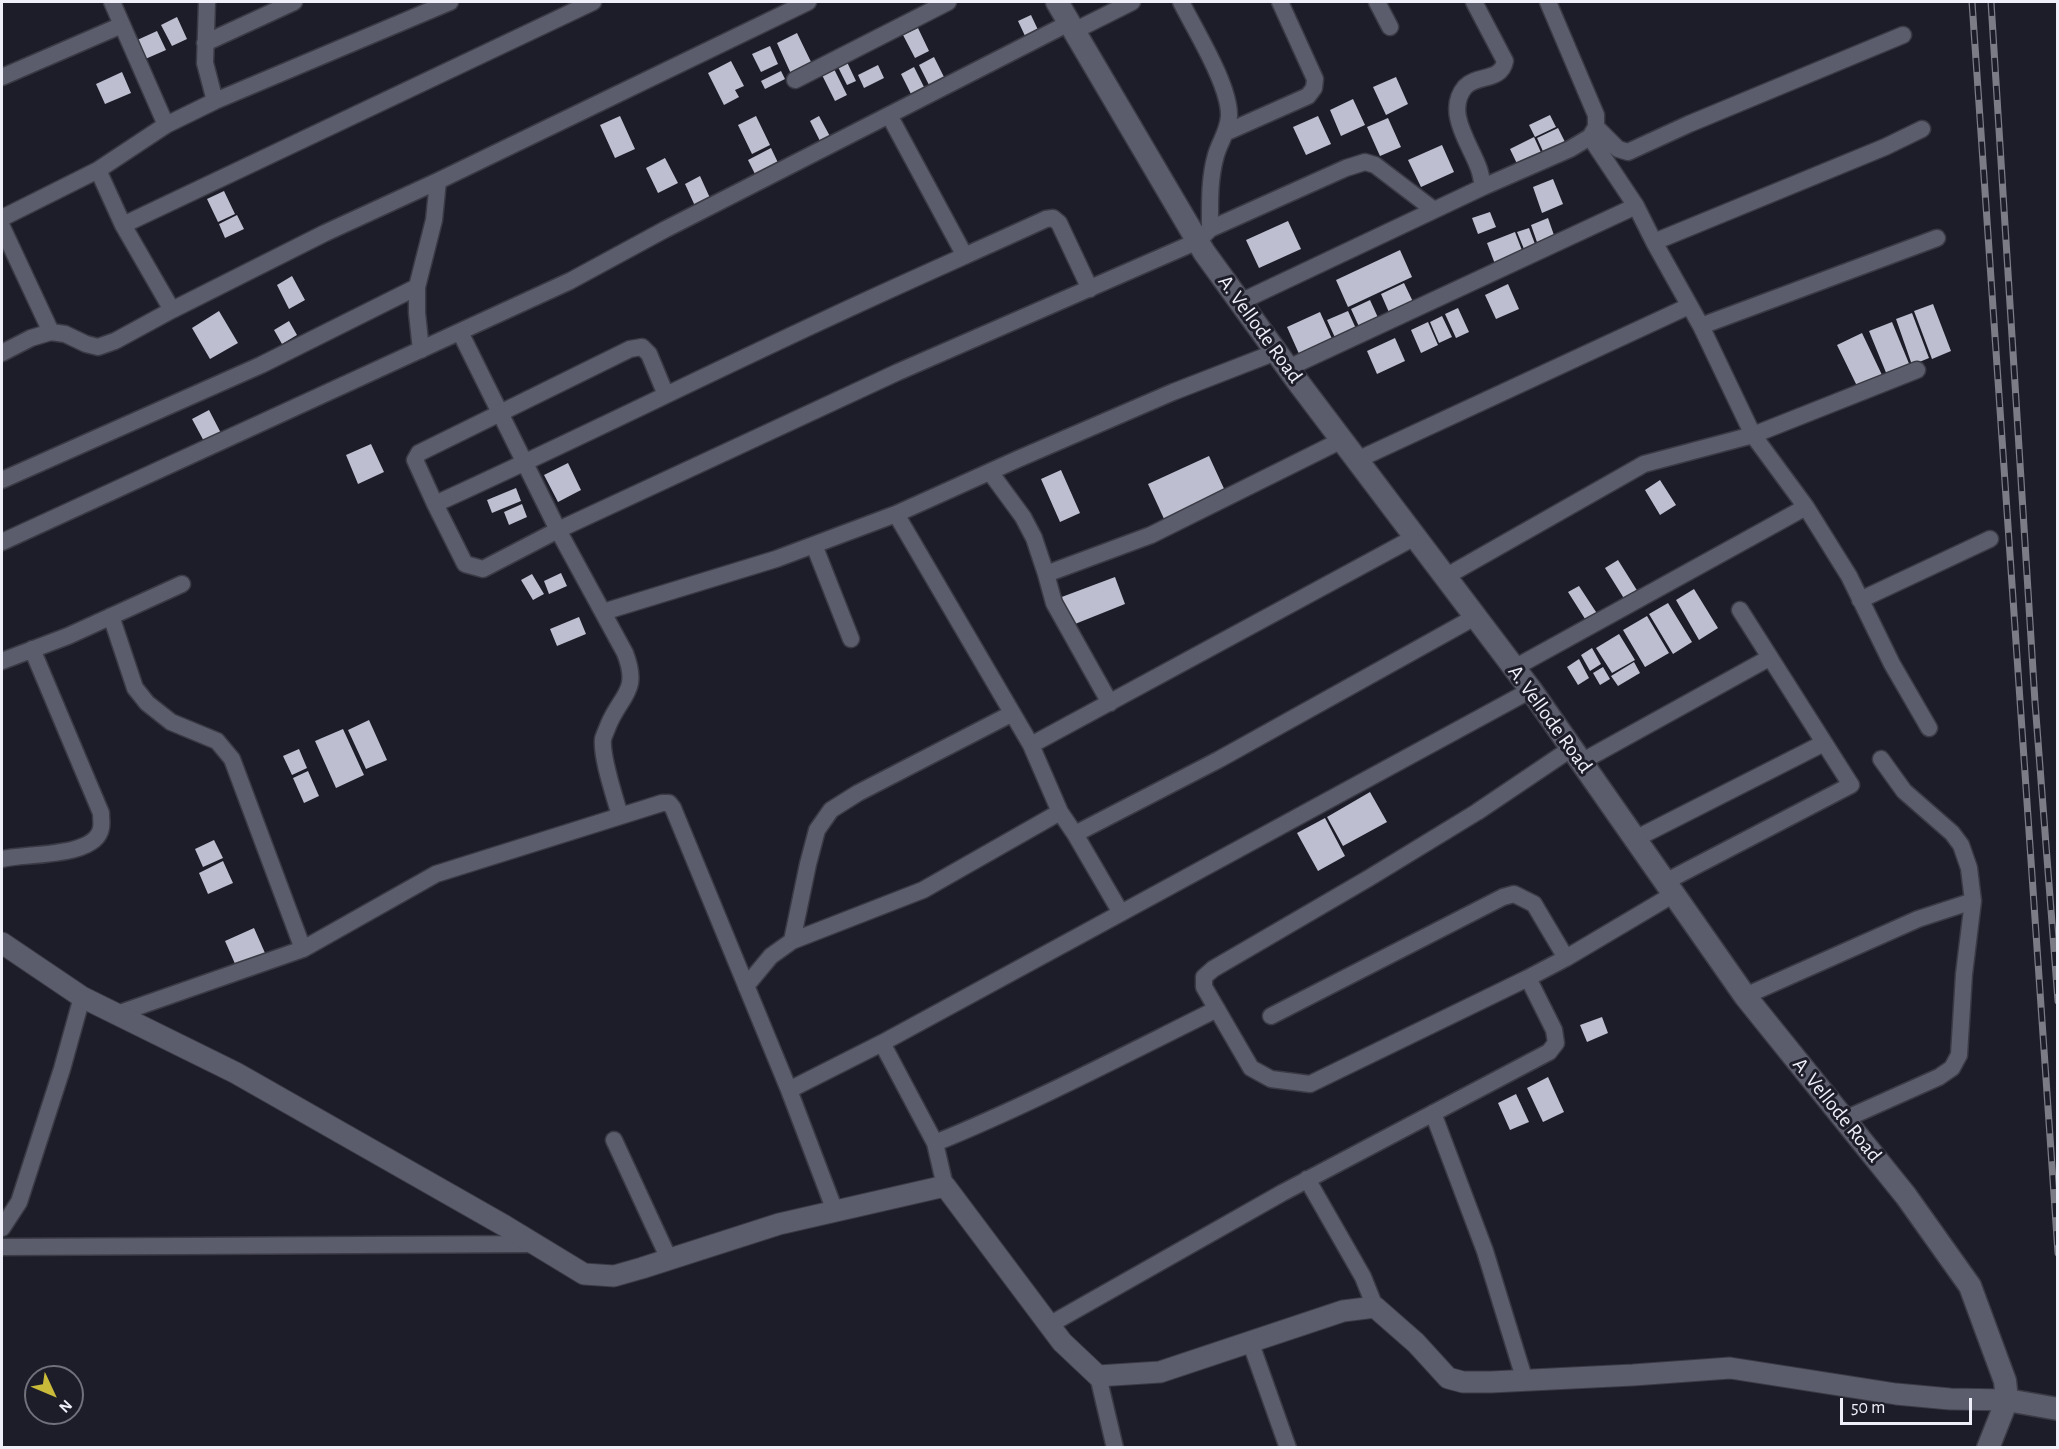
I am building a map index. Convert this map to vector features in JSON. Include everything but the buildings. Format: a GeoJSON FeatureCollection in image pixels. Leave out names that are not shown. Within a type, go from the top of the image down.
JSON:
{"type":"FeatureCollection","features":[{"type":"Feature","properties":{"kind":"main road","name":"A. Vellode Road"},"geometry":{"type":"LineString","coordinates":[[1057,2],[1204,235],[1240,302],[1531,690],[1745,996],[1906,1196],[1970,1286],[2005,1381],[2007,1400]]}},
{"type":"Feature","properties":{"kind":"main road"},"geometry":{"type":"LineString","coordinates":[[1988,1448],[2007,1400],[2054,1409]]}},
{"type":"Feature","properties":{"kind":"street"},"geometry":{"type":"LineString","coordinates":[[112,2],[166,125]]}},
{"type":"Feature","properties":{"kind":"street"},"geometry":{"type":"LineString","coordinates":[[207,2],[205,63],[215,101]]}},
{"type":"Feature","properties":{"kind":"street"},"geometry":{"type":"LineString","coordinates":[[205,44],[294,2]]}},
{"type":"Feature","properties":{"kind":"street"},"geometry":{"type":"LineString","coordinates":[[2,218],[98,170],[166,125],[215,101],[450,2]]}},
{"type":"Feature","properties":{"kind":"street"},"geometry":{"type":"LineString","coordinates":[[123,225],[593,2]]}},
{"type":"Feature","properties":{"kind":"street"},"geometry":{"type":"LineString","coordinates":[[2,353],[31,338],[51,332],[65,334],[98,347],[115,341],[325,233],[438,181],[808,2]]}},
{"type":"Feature","properties":{"kind":"street"},"geometry":{"type":"LineString","coordinates":[[795,80],[948,2]]}},
{"type":"Feature","properties":{"kind":"street"},"geometry":{"type":"LineString","coordinates":[[2,542],[570,281],[889,115],[1071,27],[1132,2]]}},
{"type":"Feature","properties":{"kind":"street"},"geometry":{"type":"LineString","coordinates":[[1181,2],[1223,87],[1229,113],[1227,132],[1216,153],[1211,175],[1204,235]]}},
{"type":"Feature","properties":{"kind":"street"},"geometry":{"type":"LineString","coordinates":[[1227,132],[1308,96],[1314,88],[1316,79],[1280,2]]}},
{"type":"Feature","properties":{"kind":"street"},"geometry":{"type":"LineString","coordinates":[[1377,2],[1390,27]]}},
{"type":"Feature","properties":{"kind":"street"},"geometry":{"type":"LineString","coordinates":[[1474,2],[1505,61],[1500,73],[1471,83],[1465,87],[1458,100],[1457,110],[1464,136],[1479,168],[1483,187]]}},
{"type":"Feature","properties":{"kind":"street"},"geometry":{"type":"LineString","coordinates":[[1548,2],[1596,115],[1593,132],[1701,326],[1753,435],[1806,507],[1849,576],[1892,664],[1929,728]]}},
{"type":"Feature","properties":{"kind":"street"},"geometry":{"type":"LineString","coordinates":[[2,77],[122,25]]}},
{"type":"Feature","properties":{"kind":"street"},"geometry":{"type":"LineString","coordinates":[[1593,132],[1618,149],[1628,152],[1700,119],[1903,35]]}},
{"type":"Feature","properties":{"kind":"street"},"geometry":{"type":"LineString","coordinates":[[889,115],[965,256]]}},
{"type":"Feature","properties":{"kind":"street"},"geometry":{"type":"LineString","coordinates":[[1654,242],[1885,147],[1922,129]]}},
{"type":"Feature","properties":{"kind":"street"},"geometry":{"type":"LineString","coordinates":[[1240,302],[1483,187],[1570,149],[1593,132]]}},
{"type":"Feature","properties":{"kind":"street"},"geometry":{"type":"LineString","coordinates":[[666,395],[649,354],[642,347],[630,349],[418,453],[415,460],[465,564],[483,569],[558,530],[898,372],[1090,289],[1346,168],[1365,162],[1375,165],[1434,210]]}},
{"type":"Feature","properties":{"kind":"street"},"geometry":{"type":"LineString","coordinates":[[98,170],[123,225],[172,310]]}},
{"type":"Feature","properties":{"kind":"street"},"geometry":{"type":"LineString","coordinates":[[421,350],[417,287],[434,220],[438,181]]}},
{"type":"Feature","properties":{"kind":"street"},"geometry":{"type":"LineString","coordinates":[[603,612],[776,559],[896,514],[1173,393],[1282,360],[1636,206]]}},
{"type":"Feature","properties":{"kind":"street"},"geometry":{"type":"LineString","coordinates":[[435,504],[824,320],[1046,219],[1053,218],[1059,223],[1090,289]]}},
{"type":"Feature","properties":{"kind":"street"},"geometry":{"type":"LineString","coordinates":[[2,226],[51,332]]}},
{"type":"Feature","properties":{"kind":"street"},"geometry":{"type":"LineString","coordinates":[[1701,326],[1937,238]]}},
{"type":"Feature","properties":{"kind":"street"},"geometry":{"type":"LineString","coordinates":[[2,480],[261,365],[417,287]]}},
{"type":"Feature","properties":{"kind":"street"},"geometry":{"type":"LineString","coordinates":[[1357,460],[1689,306]]}},
{"type":"Feature","properties":{"kind":"street"},"geometry":{"type":"LineString","coordinates":[[460,332],[558,530],[625,653],[631,674],[629,690],[610,721],[603,739],[606,765],[620,816]]}},
{"type":"Feature","properties":{"kind":"street"},"geometry":{"type":"LineString","coordinates":[[1445,577],[1644,464],[1753,435],[1917,370]]}},
{"type":"Feature","properties":{"kind":"street"},"geometry":{"type":"LineString","coordinates":[[1046,574],[1151,535],[1342,440]]}},
{"type":"Feature","properties":{"kind":"street"},"geometry":{"type":"LineString","coordinates":[[990,472],[1023,517],[1034,538],[1054,603],[1110,703]]}},
{"type":"Feature","properties":{"kind":"street"},"geometry":{"type":"LineString","coordinates":[[1514,668],[1806,507]]}},
{"type":"Feature","properties":{"kind":"street"},"geometry":{"type":"LineString","coordinates":[[896,514],[1031,745],[1060,812],[1121,913]]}},
{"type":"Feature","properties":{"kind":"street"},"geometry":{"type":"LineString","coordinates":[[1031,745],[1415,537]]}},
{"type":"Feature","properties":{"kind":"street"},"geometry":{"type":"LineString","coordinates":[[1860,600],[1990,538]]}},
{"type":"Feature","properties":{"kind":"street"},"geometry":{"type":"LineString","coordinates":[[814,545],[851,639]]}},
{"type":"Feature","properties":{"kind":"street"},"geometry":{"type":"LineString","coordinates":[[2,661],[182,584]]}},
{"type":"Feature","properties":{"kind":"street"},"geometry":{"type":"LineString","coordinates":[[1740,610],[1851,785],[1670,888],[1566,958],[1310,1084],[1270,1079],[1251,1068],[1204,987],[1204,977],[1213,969],[1576,755],[1769,658]]}},
{"type":"Feature","properties":{"kind":"street"},"geometry":{"type":"LineString","coordinates":[[111,616],[135,688],[147,703],[171,722],[217,741],[232,759],[303,949]]}},
{"type":"Feature","properties":{"kind":"street"},"geometry":{"type":"LineString","coordinates":[[1075,834],[1218,760],[1475,617]]}},
{"type":"Feature","properties":{"kind":"street"},"geometry":{"type":"LineString","coordinates":[[2,859],[75,849],[93,843],[101,829],[100,813],[32,650]]}},
{"type":"Feature","properties":{"kind":"street"},"geometry":{"type":"LineString","coordinates":[[789,1090],[882,1043],[1531,690]]}},
{"type":"Feature","properties":{"kind":"street"},"geometry":{"type":"LineString","coordinates":[[792,941],[817,830],[831,810],[858,793],[1011,714]]}},
{"type":"Feature","properties":{"kind":"street"},"geometry":{"type":"LineString","coordinates":[[1635,839],[1824,743]]}},
{"type":"Feature","properties":{"kind":"street"},"geometry":{"type":"LineString","coordinates":[[1845,1119],[1939,1077],[1952,1068],[1959,1055],[1964,974],[1973,902],[1969,868],[1956,839],[1940,820],[1904,791],[1881,759]]}},
{"type":"Feature","properties":{"kind":"street"},"geometry":{"type":"LineString","coordinates":[[117,1014],[303,949],[436,874],[662,803],[669,803],[789,1090],[835,1211]]}},
{"type":"Feature","properties":{"kind":"street"},"geometry":{"type":"LineString","coordinates":[[746,986],[771,956],[792,941],[922,890],[1060,812]]}},
{"type":"Feature","properties":{"kind":"street"},"geometry":{"type":"LineString","coordinates":[[1271,1016],[1503,897],[1514,894],[1534,904],[1566,958]]}},
{"type":"Feature","properties":{"kind":"street"},"geometry":{"type":"LineString","coordinates":[[1745,996],[1918,919],[1944,909],[1973,902]]}},
{"type":"Feature","properties":{"kind":"street"},"geometry":{"type":"LineString","coordinates":[[2,943],[82,997],[236,1073],[536,1244],[584,1274],[614,1275],[779,1224],[945,1186]]}},
{"type":"Feature","properties":{"kind":"street"},"geometry":{"type":"LineString","coordinates":[[1049,1326],[1308,1179],[1549,1052],[1556,1043],[1554,1030],[1528,978]]}},
{"type":"Feature","properties":{"kind":"street"},"geometry":{"type":"LineString","coordinates":[[2,1228],[18,1202],[62,1069],[82,997]]}},
{"type":"Feature","properties":{"kind":"street"},"geometry":{"type":"LineString","coordinates":[[935,1143],[966,1131],[1217,1009]]}},
{"type":"Feature","properties":{"kind":"street"},"geometry":{"type":"LineString","coordinates":[[882,1043],[935,1143],[945,1186],[1049,1326],[1062,1342],[1098,1376],[1115,1448]]}},
{"type":"Feature","properties":{"kind":"street"},"geometry":{"type":"LineString","coordinates":[[1433,1113],[1485,1251],[1525,1381]]}},
{"type":"Feature","properties":{"kind":"street"},"geometry":{"type":"LineString","coordinates":[[614,1140],[669,1259]]}},
{"type":"Feature","properties":{"kind":"street"},"geometry":{"type":"LineString","coordinates":[[1308,1179],[1364,1277],[1375,1307],[1416,1343],[1448,1378],[1463,1382],[1525,1381],[1730,1368],[1896,1394],[1950,1399],[2007,1400]]}},
{"type":"Feature","properties":{"kind":"street"},"geometry":{"type":"LineString","coordinates":[[2,1247],[536,1244]]}},
{"type":"Feature","properties":{"kind":"street"},"geometry":{"type":"LineString","coordinates":[[1098,1376],[1160,1371],[1343,1311],[1375,1307]]}},
{"type":"Feature","properties":{"kind":"street"},"geometry":{"type":"LineString","coordinates":[[1250,1341],[1288,1448]]}},
{"type":"Feature","properties":{"kind":"railway"},"geometry":{"type":"LineString","coordinates":[[1972,2],[2058,1253]]}},
{"type":"Feature","properties":{"kind":"railway"},"geometry":{"type":"LineString","coordinates":[[1991,2],[2035,702],[2058,1001]]}}]}
